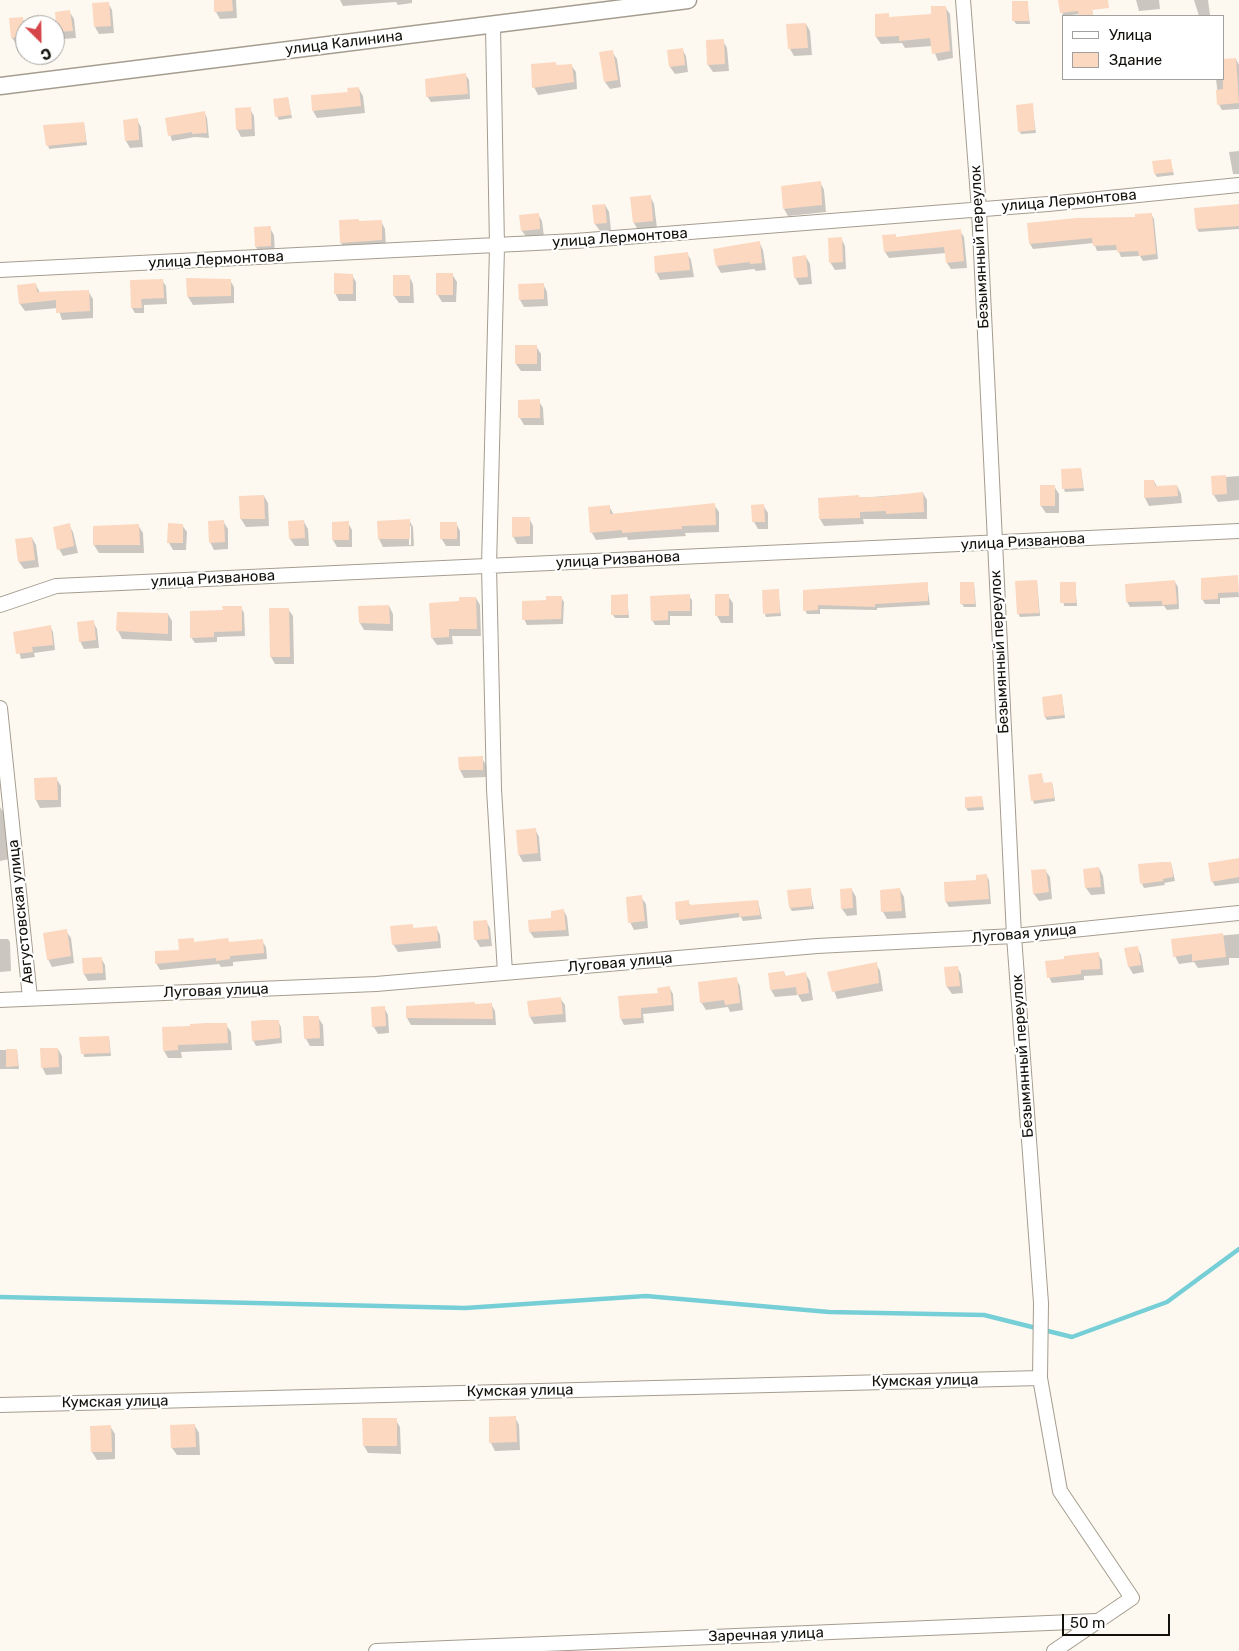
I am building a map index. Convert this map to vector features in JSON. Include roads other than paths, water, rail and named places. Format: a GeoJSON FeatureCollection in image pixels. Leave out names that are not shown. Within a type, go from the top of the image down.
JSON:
{"type":"FeatureCollection","features":[{"type":"Feature","properties":{"kind":"street","name":"улица Калинина"},"geometry":{"type":"LineString","coordinates":[[0,86],[493,26],[688,0]]}},
{"type":"Feature","properties":{"kind":"street","name":"Безымянный переулок"},"geometry":{"type":"LineString","coordinates":[[963,0],[979,210],[1014,936],[1041,1303],[1040,1378],[1060,1492],[1132,1598],[1096,1621]]}},
{"type":"Feature","properties":{"kind":"street"},"geometry":{"type":"LineString","coordinates":[[493,26],[497,247],[489,566],[494,790],[505,973]]}},
{"type":"Feature","properties":{"kind":"street","name":"улица Лермонтова"},"geometry":{"type":"LineString","coordinates":[[0,270],[497,247],[979,210],[1239,185]]}},
{"type":"Feature","properties":{"kind":"street","name":"улица Ризванова"},"geometry":{"type":"LineString","coordinates":[[0,604],[56,586],[1239,532]]}},
{"type":"Feature","properties":{"kind":"street","name":"Августовская улица"},"geometry":{"type":"LineString","coordinates":[[0,708],[30,998]]}},
{"type":"Feature","properties":{"kind":"street","name":"Луговая улица"},"geometry":{"type":"LineString","coordinates":[[0,1000],[376,984],[818,946],[1014,936],[1239,913]]}},
{"type":"Feature","properties":{"kind":"street","name":"Кумская улица"},"geometry":{"type":"LineString","coordinates":[[0,1405],[1040,1378]]}},
{"type":"Feature","properties":{"kind":"street"},"geometry":{"type":"LineString","coordinates":[[1054,1651],[1096,1621]]}},
{"type":"Feature","properties":{"kind":"street","name":"Заречная улица"},"geometry":{"type":"LineString","coordinates":[[376,1651],[1096,1621]]}},
{"type":"Feature","properties":{"kind":"waterway"},"geometry":{"type":"LineString","coordinates":[[0,1297],[465,1308],[646,1296],[829,1312],[984,1315],[1072,1337],[1167,1302],[1239,1249]]}}]}
